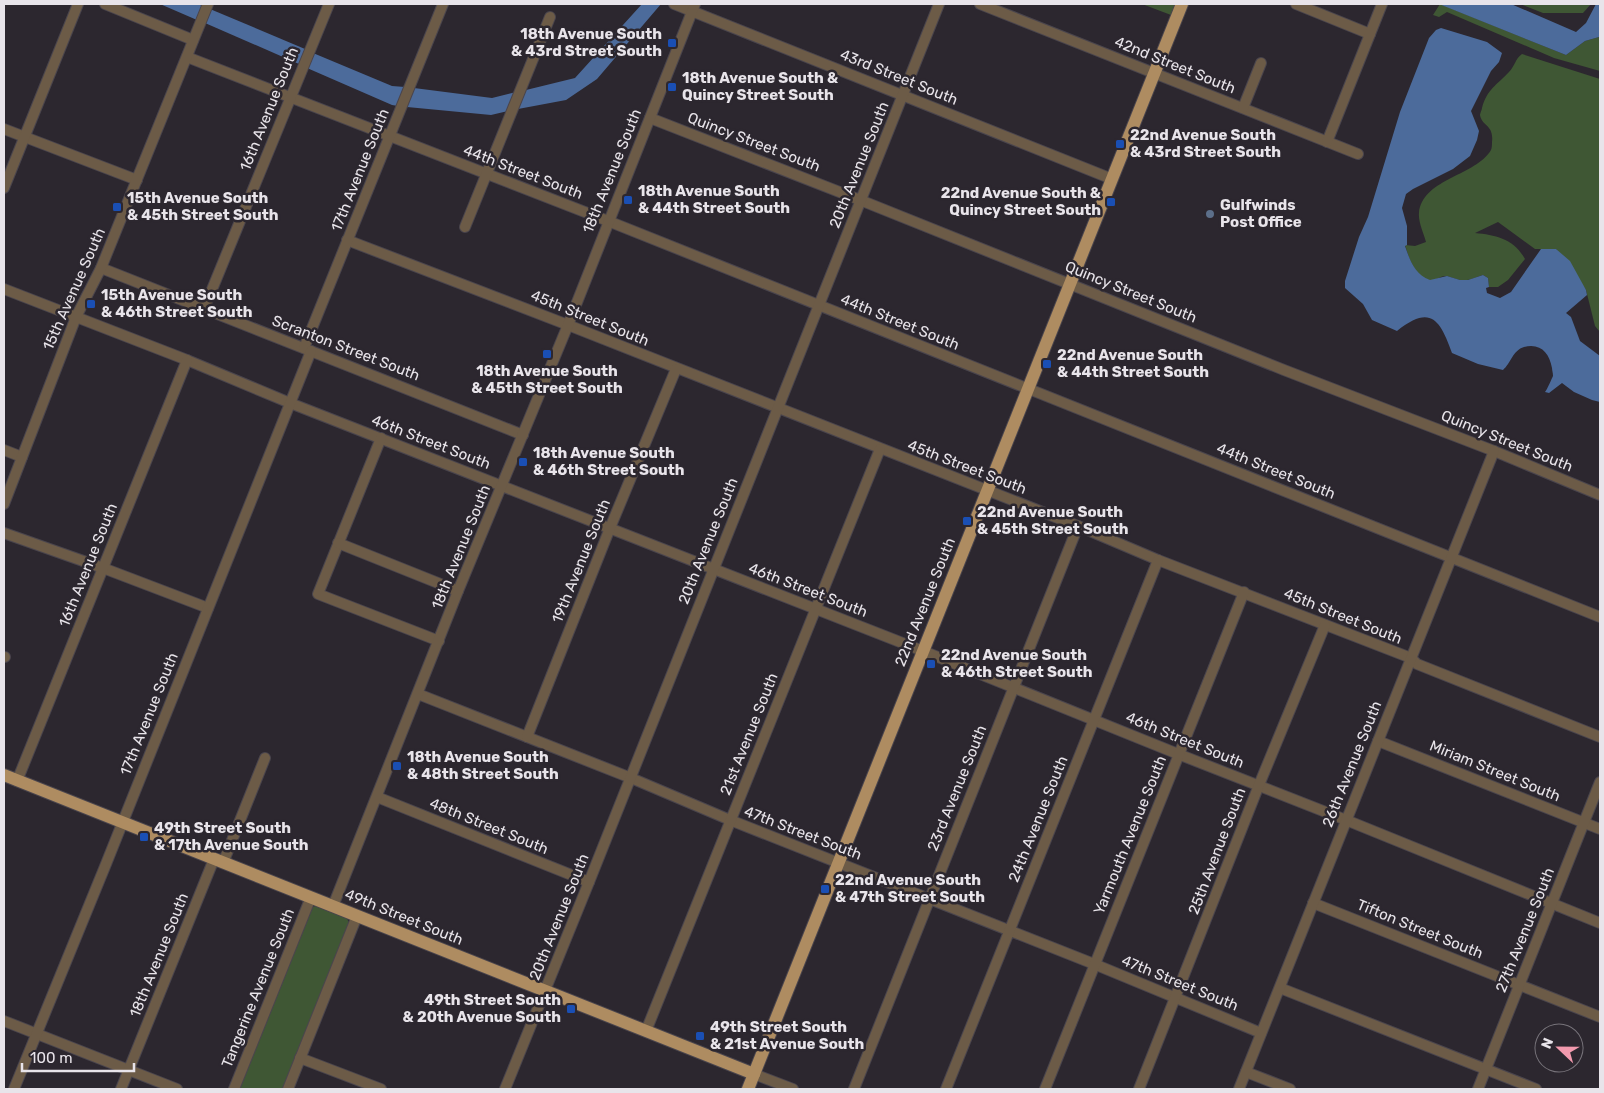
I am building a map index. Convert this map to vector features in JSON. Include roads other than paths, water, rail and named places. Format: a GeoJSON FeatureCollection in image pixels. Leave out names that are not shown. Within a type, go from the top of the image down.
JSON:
{"type":"FeatureCollection","features":[{"type":"Feature","properties":{"kind":"main road","name":"22nd Avenue South"},"geometry":{"type":"LineString","coordinates":[[748,1089],[1182,4]]}},
{"type":"Feature","properties":{"kind":"main road","name":"49th Street South"},"geometry":{"type":"LineString","coordinates":[[4,775],[754,1074]]}},
{"type":"Feature","properties":{"kind":"street"},"geometry":{"type":"LineString","coordinates":[[4,188],[78,4]]}},
{"type":"Feature","properties":{"kind":"street"},"geometry":{"type":"LineString","coordinates":[[106,4],[193,40]]}},
{"type":"Feature","properties":{"kind":"street","name":"15th Avenue South"},"geometry":{"type":"LineString","coordinates":[[4,504],[76,317],[101,268],[208,4]]}},
{"type":"Feature","properties":{"kind":"street","name":"16th Avenue South"},"geometry":{"type":"LineString","coordinates":[[204,309],[329,4]]}},
{"type":"Feature","properties":{"kind":"street","name":"17th Avenue South"},"geometry":{"type":"LineString","coordinates":[[14,1089],[290,403],[348,240],[443,4]]}},
{"type":"Feature","properties":{"kind":"street","name":"43rd Street South"},"geometry":{"type":"LineString","coordinates":[[674,4],[694,7],[1112,179]]}},
{"type":"Feature","properties":{"kind":"street","name":"20th Avenue South"},"geometry":{"type":"LineString","coordinates":[[505,1089],[590,882],[713,568],[939,4]]}},
{"type":"Feature","properties":{"kind":"street","name":"42nd Street South"},"geometry":{"type":"LineString","coordinates":[[980,4],[1358,154]]}},
{"type":"Feature","properties":{"kind":"street"},"geometry":{"type":"LineString","coordinates":[[1296,4],[1370,34]]}},
{"type":"Feature","properties":{"kind":"street"},"geometry":{"type":"LineString","coordinates":[[1327,142],[1382,4]]}},
{"type":"Feature","properties":{"kind":"street","name":"18th Avenue South"},"geometry":{"type":"LineString","coordinates":[[333,906],[458,591],[568,325],[694,7]]}},
{"type":"Feature","properties":{"kind":"street"},"geometry":{"type":"LineString","coordinates":[[465,227],[550,17]]}},
{"type":"Feature","properties":{"kind":"street","name":"44th Street South"},"geometry":{"type":"LineString","coordinates":[[187,57],[608,221],[1600,617]]}},
{"type":"Feature","properties":{"kind":"street"},"geometry":{"type":"LineString","coordinates":[[1243,108],[1261,62]]}},
{"type":"Feature","properties":{"kind":"street","name":"Quincy Street South"},"geometry":{"type":"LineString","coordinates":[[650,118],[1284,370],[1494,451],[1600,495]]}},
{"type":"Feature","properties":{"kind":"street"},"geometry":{"type":"LineString","coordinates":[[4,129],[137,180]]}},
{"type":"Feature","properties":{"kind":"street","name":"45th Street South"},"geometry":{"type":"LineString","coordinates":[[348,240],[1411,658],[1417,664],[1600,737]]}},
{"type":"Feature","properties":{"kind":"street","name":"Scranton Street South"},"geometry":{"type":"LineString","coordinates":[[101,268],[523,435]]}},
{"type":"Feature","properties":{"kind":"street","name":"46th Street South"},"geometry":{"type":"LineString","coordinates":[[4,289],[924,651],[1600,923]]}},
{"type":"Feature","properties":{"kind":"street","name":"16th Avenue South"},"geometry":{"type":"LineString","coordinates":[[17,781],[187,360]]}},
{"type":"Feature","properties":{"kind":"street","name":"19th Avenue South"},"geometry":{"type":"LineString","coordinates":[[528,737],[610,528],[676,369]]}},
{"type":"Feature","properties":{"kind":"street"},"geometry":{"type":"LineString","coordinates":[[381,438],[318,594],[438,641]]}},
{"type":"Feature","properties":{"kind":"street","name":"21st Avenue South"},"geometry":{"type":"LineString","coordinates":[[646,1031],[880,449]]}},
{"type":"Feature","properties":{"kind":"street"},"geometry":{"type":"LineString","coordinates":[[4,450],[22,457]]}},
{"type":"Feature","properties":{"kind":"street","name":"26th Avenue South"},"geometry":{"type":"LineString","coordinates":[[1238,1089],[1494,451]]}},
{"type":"Feature","properties":{"kind":"street","name":"23rd Avenue South"},"geometry":{"type":"LineString","coordinates":[[854,1089],[1078,526]]}},
{"type":"Feature","properties":{"kind":"street"},"geometry":{"type":"LineString","coordinates":[[4,533],[208,608]]}},
{"type":"Feature","properties":{"kind":"street"},"geometry":{"type":"LineString","coordinates":[[338,543],[458,591]]}},
{"type":"Feature","properties":{"kind":"street","name":"24th Avenue South"},"geometry":{"type":"LineString","coordinates":[[946,1089],[1158,560]]}},
{"type":"Feature","properties":{"kind":"street","name":"Yarmouth Avenue South"},"geometry":{"type":"LineString","coordinates":[[1045,1089],[1244,592]]}},
{"type":"Feature","properties":{"kind":"street","name":"25th Avenue South"},"geometry":{"type":"LineString","coordinates":[[1139,1089],[1325,625]]}},
{"type":"Feature","properties":{"kind":"street","name":"47th Street South"},"geometry":{"type":"LineString","coordinates":[[418,694],[1262,1033]]}},
{"type":"Feature","properties":{"kind":"street","name":"Miriam Street South"},"geometry":{"type":"LineString","coordinates":[[1378,741],[1600,829]]}},
{"type":"Feature","properties":{"kind":"street","name":"18th Avenue South"},"geometry":{"type":"LineString","coordinates":[[121,1089],[218,861],[266,758]]}},
{"type":"Feature","properties":{"kind":"street","name":"27th Avenue South"},"geometry":{"type":"LineString","coordinates":[[1478,1089],[1600,782]]}},
{"type":"Feature","properties":{"kind":"street","name":"48th Street South"},"geometry":{"type":"LineString","coordinates":[[377,797],[590,882]]}},
{"type":"Feature","properties":{"kind":"street","name":"Tangerine Avenue South"},"geometry":{"type":"LineString","coordinates":[[234,1089],[311,898]]}},
{"type":"Feature","properties":{"kind":"street","name":"Tifton Street South"},"geometry":{"type":"LineString","coordinates":[[1313,903],[1600,1017]]}},
{"type":"Feature","properties":{"kind":"street"},"geometry":{"type":"LineString","coordinates":[[288,1089],[357,916]]}},
{"type":"Feature","properties":{"kind":"street"},"geometry":{"type":"LineString","coordinates":[[1280,988],[1536,1089]]}},
{"type":"Feature","properties":{"kind":"street"},"geometry":{"type":"LineString","coordinates":[[4,1021],[129,1070],[160,1086],[177,1089]]}},
{"type":"Feature","properties":{"kind":"street"},"geometry":{"type":"LineString","coordinates":[[300,1058],[381,1089]]}},
{"type":"Feature","properties":{"kind":"street"},"geometry":{"type":"LineString","coordinates":[[1246,1072],[1290,1089]]}},
{"type":"Feature","properties":{"kind":"street","name":"49th Street South"},"geometry":{"type":"LineString","coordinates":[[754,1074],[793,1089]]}},
{"type":"Feature","properties":{"kind":"water"},"geometry":{"type":"Polygon","coordinates":[[[160,4],[198,4],[202,6],[197,20],[160,4]]]}},
{"type":"Feature","properties":{"kind":"water"},"geometry":{"type":"Polygon","coordinates":[[[642,4],[661,4],[597,79],[566,100],[518,109],[526,90],[575,78],[642,4]]]}},
{"type":"Feature","properties":{"kind":"water"},"geometry":{"type":"Polygon","coordinates":[[[1439,4],[1511,4],[1576,32],[1586,23],[1596,4],[1600,4],[1600,34],[1599,37],[1585,41],[1566,55],[1439,4]]]}},
{"type":"Feature","properties":{"kind":"water"},"geometry":{"type":"Polygon","coordinates":[[[210,9],[305,49],[299,64],[205,23],[210,9]]]}},
{"type":"Feature","properties":{"kind":"water"},"geometry":{"type":"Polygon","coordinates":[[[1441,28],[1487,42],[1502,53],[1499,62],[1491,71],[1471,111],[1479,131],[1470,156],[1453,169],[1406,194],[1402,208],[1407,226],[1407,245],[1405,246],[1413,266],[1420,274],[1430,280],[1447,276],[1468,280],[1483,275],[1488,278],[1489,287],[1486,288],[1487,293],[1500,298],[1511,292],[1541,249],[1556,249],[1570,261],[1586,290],[1587,295],[1566,313],[1571,317],[1580,341],[1600,356],[1600,402],[1574,392],[1562,383],[1549,393],[1545,392],[1553,374],[1549,358],[1540,348],[1530,346],[1520,349],[1503,370],[1478,364],[1452,353],[1443,332],[1433,320],[1426,317],[1418,318],[1397,331],[1372,320],[1363,304],[1345,288],[1345,281],[1359,237],[1368,217],[1400,112],[1429,38],[1436,30],[1441,28]]]}},
{"type":"Feature","properties":{"kind":"water"},"geometry":{"type":"Polygon","coordinates":[[[313,53],[392,86],[405,87],[398,106],[307,68],[313,53]]]}},
{"type":"Feature","properties":{"kind":"water"},"geometry":{"type":"Polygon","coordinates":[[[414,88],[492,98],[516,92],[508,111],[491,115],[407,107],[414,88]]]}},
{"type":"Feature","properties":{"kind":"place","name":"18th Avenue South & 43rd Street South"},"geometry":{"type":"Point","coordinates":[672,43]}},
{"type":"Feature","properties":{"kind":"place","name":"18th Avenue South & Quincy Street South"},"geometry":{"type":"Point","coordinates":[672,87]}},
{"type":"Feature","properties":{"kind":"place","name":"22nd Avenue South & 43rd Street South"},"geometry":{"type":"Point","coordinates":[1120,144]}},
{"type":"Feature","properties":{"kind":"place","name":"18th Avenue South & 44th Street South"},"geometry":{"type":"Point","coordinates":[628,200]}},
{"type":"Feature","properties":{"kind":"place","name":"22nd Avenue South & Quincy Street South"},"geometry":{"type":"Point","coordinates":[1111,202]}},
{"type":"Feature","properties":{"kind":"place","name":"15th Avenue South & 45th Street South"},"geometry":{"type":"Point","coordinates":[117,207]}},
{"type":"Feature","properties":{"kind":"place","name":"Gulfwinds Post Office"},"geometry":{"type":"Point","coordinates":[1210,214]}},
{"type":"Feature","properties":{"kind":"place","name":"15th Avenue South & 46th Street South"},"geometry":{"type":"Point","coordinates":[91,304]}},
{"type":"Feature","properties":{"kind":"place","name":"18th Avenue South & 45th Street South"},"geometry":{"type":"Point","coordinates":[547,354]}},
{"type":"Feature","properties":{"kind":"place","name":"22nd Avenue South & 44th Street South"},"geometry":{"type":"Point","coordinates":[1047,364]}},
{"type":"Feature","properties":{"kind":"place","name":"18th Avenue South & 46th Street South"},"geometry":{"type":"Point","coordinates":[523,462]}},
{"type":"Feature","properties":{"kind":"place","name":"22nd Avenue South & 45th Street South"},"geometry":{"type":"Point","coordinates":[967,521]}},
{"type":"Feature","properties":{"kind":"place","name":"22nd Avenue South & 46th Street South"},"geometry":{"type":"Point","coordinates":[931,664]}},
{"type":"Feature","properties":{"kind":"place","name":"18th Avenue South & 48th Street South"},"geometry":{"type":"Point","coordinates":[397,766]}},
{"type":"Feature","properties":{"kind":"place","name":"49th Street South & 17th Avenue South"},"geometry":{"type":"Point","coordinates":[144,837]}},
{"type":"Feature","properties":{"kind":"place","name":"22nd Avenue South & 47th Street South"},"geometry":{"type":"Point","coordinates":[825,889]}},
{"type":"Feature","properties":{"kind":"place","name":"49th Street South & 20th Avenue South"},"geometry":{"type":"Point","coordinates":[571,1009]}},
{"type":"Feature","properties":{"kind":"place","name":"49th Street South & 21st Avenue South"},"geometry":{"type":"Point","coordinates":[700,1036]}}]}
